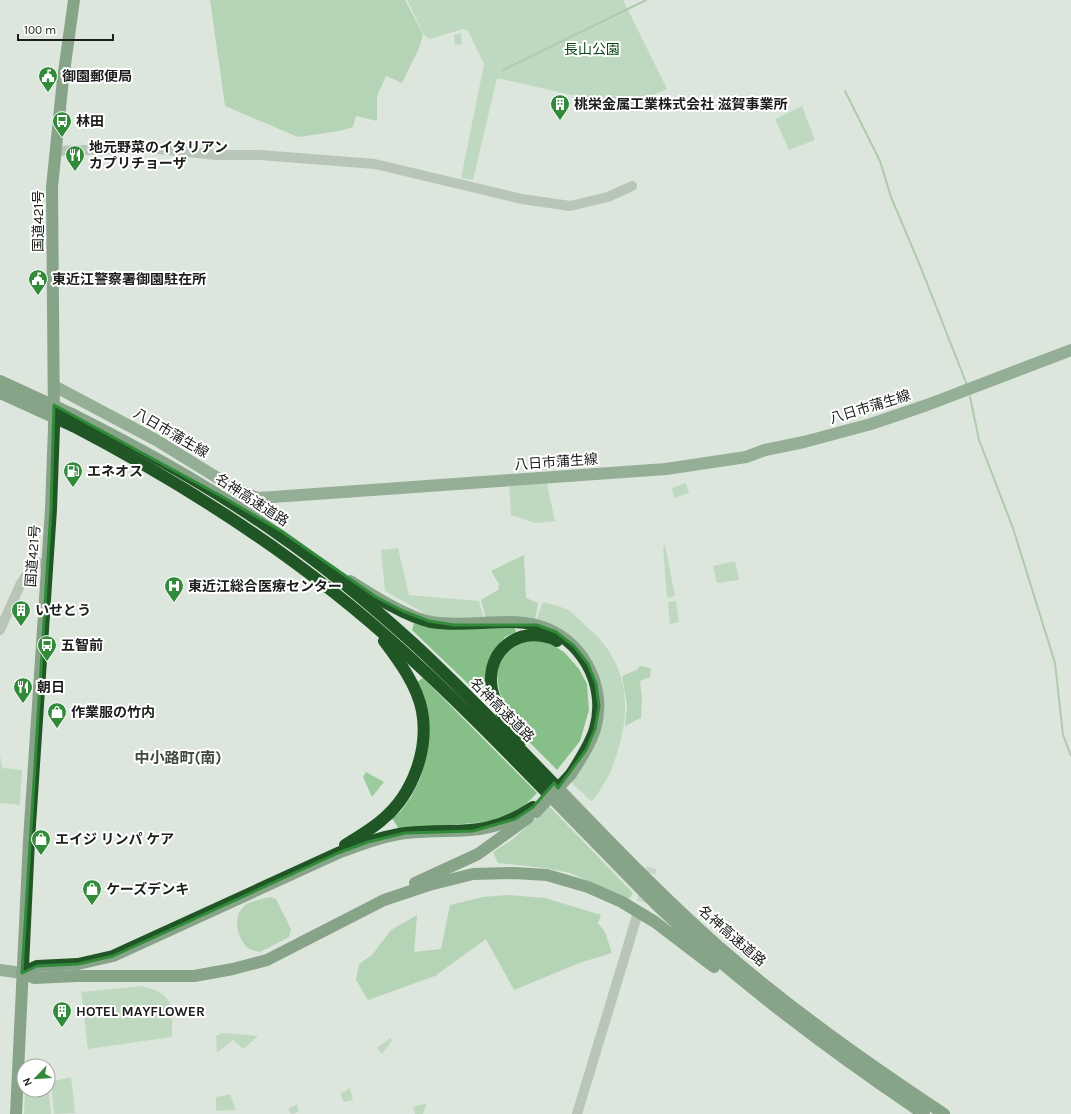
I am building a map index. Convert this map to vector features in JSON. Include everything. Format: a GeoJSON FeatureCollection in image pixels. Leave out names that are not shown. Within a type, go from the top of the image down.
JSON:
{"type":"FeatureCollection","features":[{"type":"Feature","properties":{"kind":"highway","name":"国道421号"},"geometry":{"type":"LineString","coordinates":[[16,1114],[22,973],[52,502],[54,386],[52,187],[63,79],[74,0]]}},
{"type":"Feature","properties":{"kind":"highway","name":"名神高速道路"},"geometry":{"type":"LineString","coordinates":[[0,381],[74,420],[159,460],[221,496],[279,534],[365,602],[414,645],[538,767],[668,900],[724,950],[805,1017],[855,1054],[944,1114]]}},
{"type":"Feature","properties":{"kind":"highway","name":"名神高速道路"},"geometry":{"type":"LineString","coordinates":[[0,393],[74,420],[219,511],[314,578],[371,623],[404,652],[494,738],[660,908],[688,934],[762,998],[849,1063],[924,1114]]}},
{"type":"Feature","properties":{"kind":"highway"},"geometry":{"type":"LineString","coordinates":[[22,973],[34,978],[77,976],[194,976],[233,969],[267,960],[425,878],[478,854],[534,810],[569,772],[586,750],[595,729],[599,706],[596,684],[588,664],[574,646],[556,632],[537,625],[519,622],[454,625],[429,621],[403,611],[376,597],[281,531],[221,496]]}},
{"type":"Feature","properties":{"kind":"highway"},"geometry":{"type":"LineString","coordinates":[[338,853],[345,845],[385,818],[397,804],[410,786],[419,763],[422,744],[422,710],[413,686],[399,661],[371,623]]}},
{"type":"Feature","properties":{"kind":"highway"},"geometry":{"type":"LineString","coordinates":[[538,767],[502,714],[494,697],[491,679],[494,662],[500,650],[509,642],[522,636],[536,635],[553,638],[570,650],[584,667],[591,686],[593,706],[590,727],[569,772]]}},
{"type":"Feature","properties":{"kind":"highway"},"geometry":{"type":"LineString","coordinates":[[22,973],[37,966],[78,964],[113,956],[338,853],[368,842],[405,833],[473,831],[494,827],[534,810]]}},
{"type":"Feature","properties":{"kind":"highway"},"geometry":{"type":"LineString","coordinates":[[384,900],[429,885],[474,874],[514,873],[547,875],[588,887],[622,902],[656,922],[728,979],[849,1063]]}},
{"type":"Feature","properties":{"kind":"main road","name":"八日市蒲生線"},"geometry":{"type":"LineString","coordinates":[[54,386],[156,440],[234,488],[257,498],[666,469],[725,462],[746,457],[765,450],[804,442],[872,424],[927,405],[1071,350]]}},
{"type":"Feature","properties":{"kind":"main road"},"geometry":{"type":"LineString","coordinates":[[0,970],[22,973]]}},
{"type":"Feature","properties":{"kind":"street"},"geometry":{"type":"LineString","coordinates":[[56,151],[148,148],[217,156],[260,155],[375,164],[522,199],[570,206],[608,197],[632,186]]}},
{"type":"Feature","properties":{"kind":"street"},"geometry":{"type":"LineString","coordinates":[[0,630],[21,583],[35,563],[47,564]]}},
{"type":"Feature","properties":{"kind":"street"},"geometry":{"type":"LineString","coordinates":[[577,1114],[637,916]]}},
{"type":"Feature","properties":{"kind":"highlighted area"},"geometry":{"type":"Polygon","coordinates":[[[54,405],[221,496],[281,531],[376,597],[403,611],[429,621],[454,625],[537,625],[556,632],[574,646],[588,664],[596,684],[599,706],[595,729],[586,750],[558,788],[554,783],[533,807],[515,819],[473,831],[405,833],[368,842],[338,853],[113,956],[78,964],[37,966],[22,973],[51,509],[54,405]]]}},
{"type":"Feature","properties":{"kind":"green space"},"geometry":{"type":"Polygon","coordinates":[[[210,0],[405,0],[423,34],[420,46],[402,83],[386,76],[377,96],[377,121],[356,116],[353,127],[339,131],[298,137],[225,106],[210,0]]]}},
{"type":"Feature","properties":{"kind":"green space","name":"長山公園"},"geometry":{"type":"Polygon","coordinates":[[[407,0],[623,0],[667,89],[625,107],[497,78],[473,180],[461,178],[484,64],[468,31],[463,29],[430,39],[424,35],[407,0]]]}},
{"type":"Feature","properties":{"kind":"green space"},"geometry":{"type":"Polygon","coordinates":[[[461,33],[462,44],[455,45],[454,35],[461,33]]]}},
{"type":"Feature","properties":{"kind":"green space"},"geometry":{"type":"Polygon","coordinates":[[[802,106],[815,140],[789,150],[775,119],[802,106]]]}},
{"type":"Feature","properties":{"kind":"green space"},"geometry":{"type":"Polygon","coordinates":[[[546,479],[555,521],[535,523],[511,515],[509,483],[546,479]]]}},
{"type":"Feature","properties":{"kind":"green space"},"geometry":{"type":"Polygon","coordinates":[[[686,483],[689,493],[674,498],[672,488],[686,483]]]}},
{"type":"Feature","properties":{"kind":"green space"},"geometry":{"type":"Polygon","coordinates":[[[665,545],[675,596],[667,598],[663,547],[665,545]]]}},
{"type":"Feature","properties":{"kind":"green space"},"geometry":{"type":"Polygon","coordinates":[[[398,548],[409,595],[479,601],[484,619],[453,620],[431,617],[385,591],[381,550],[398,548]]]}},
{"type":"Feature","properties":{"kind":"green space"},"geometry":{"type":"Polygon","coordinates":[[[524,555],[526,598],[538,603],[535,620],[486,619],[481,600],[498,590],[499,584],[491,571],[524,555]]]}},
{"type":"Feature","properties":{"kind":"green space"},"geometry":{"type":"Polygon","coordinates":[[[735,561],[739,580],[717,583],[713,566],[735,561]]]}},
{"type":"Feature","properties":{"kind":"green space"},"geometry":{"type":"Polygon","coordinates":[[[676,601],[679,622],[670,624],[668,602],[676,601]]]}},
{"type":"Feature","properties":{"kind":"green space"},"geometry":{"type":"Polygon","coordinates":[[[543,602],[569,610],[600,640],[612,655],[624,689],[624,726],[619,745],[609,775],[592,802],[571,782],[596,734],[594,667],[580,645],[563,631],[536,621],[543,602]]]}},
{"type":"Feature","properties":{"kind":"green space"},"geometry":{"type":"Polygon","coordinates":[[[414,623],[440,629],[514,627],[516,632],[505,637],[496,648],[490,697],[485,700],[412,630],[414,623]]]}},
{"type":"Feature","properties":{"kind":"green space"},"geometry":{"type":"Polygon","coordinates":[[[527,640],[546,640],[565,653],[579,669],[587,684],[589,710],[580,741],[557,770],[516,726],[506,709],[498,685],[500,664],[505,654],[514,646],[527,640]]]}},
{"type":"Feature","properties":{"kind":"green space"},"geometry":{"type":"Polygon","coordinates":[[[640,666],[651,668],[650,677],[640,681],[642,697],[641,718],[625,726],[627,705],[622,676],[637,670],[640,666]]]}},
{"type":"Feature","properties":{"kind":"green space"},"geometry":{"type":"Polygon","coordinates":[[[423,678],[537,793],[511,815],[487,822],[399,829],[392,818],[401,811],[411,797],[420,779],[425,761],[416,683],[423,678]]]}},
{"type":"Feature","properties":{"kind":"green space"},"geometry":{"type":"Polygon","coordinates":[[[0,755],[2,768],[22,770],[20,805],[0,803],[0,755]]]}},
{"type":"Feature","properties":{"kind":"green space"},"geometry":{"type":"Polygon","coordinates":[[[366,772],[384,782],[372,797],[363,777],[366,772]]]}},
{"type":"Feature","properties":{"kind":"green space"},"geometry":{"type":"Polygon","coordinates":[[[549,806],[633,893],[629,899],[570,873],[545,868],[498,863],[493,852],[513,839],[549,806]]]}},
{"type":"Feature","properties":{"kind":"green space"},"geometry":{"type":"Polygon","coordinates":[[[508,895],[545,898],[601,915],[598,923],[605,932],[612,953],[579,963],[514,990],[486,939],[435,976],[368,1000],[356,980],[359,964],[372,955],[391,930],[417,915],[414,952],[441,949],[450,905],[482,897],[508,895]]]}},
{"type":"Feature","properties":{"kind":"green space"},"geometry":{"type":"Polygon","coordinates":[[[270,897],[276,899],[291,929],[289,937],[260,952],[249,949],[244,944],[238,931],[237,925],[240,912],[243,907],[249,903],[270,897]]]}},
{"type":"Feature","properties":{"kind":"green space"},"geometry":{"type":"Polygon","coordinates":[[[142,986],[161,993],[170,1003],[172,1037],[88,1049],[81,992],[142,986]]]}},
{"type":"Feature","properties":{"kind":"green space"},"geometry":{"type":"Polygon","coordinates":[[[222,1033],[258,1036],[243,1049],[233,1040],[217,1053],[216,1036],[222,1033]]]}},
{"type":"Feature","properties":{"kind":"green space"},"geometry":{"type":"Polygon","coordinates":[[[390,1038],[392,1041],[382,1054],[377,1048],[390,1038]]]}},
{"type":"Feature","properties":{"kind":"green space"},"geometry":{"type":"Polygon","coordinates":[[[71,1077],[75,1113],[54,1114],[52,1098],[56,1098],[56,1081],[71,1077]]]}},
{"type":"Feature","properties":{"kind":"green space"},"geometry":{"type":"Polygon","coordinates":[[[350,1088],[353,1100],[344,1102],[340,1094],[350,1088]]]}},
{"type":"Feature","properties":{"kind":"green space"},"geometry":{"type":"Polygon","coordinates":[[[230,1094],[236,1110],[216,1111],[216,1097],[230,1094]]]}},
{"type":"Feature","properties":{"kind":"green space"},"geometry":{"type":"Polygon","coordinates":[[[25,1098],[49,1098],[51,1114],[24,1114],[25,1098]]]}},
{"type":"Feature","properties":{"kind":"green space"},"geometry":{"type":"Polygon","coordinates":[[[427,1103],[423,1114],[415,1114],[413,1107],[427,1103]]]}},
{"type":"Feature","properties":{"kind":"green space"},"geometry":{"type":"Polygon","coordinates":[[[297,1104],[299,1112],[291,1114],[288,1109],[297,1104]]]}},
{"type":"Feature","properties":{"kind":"waterway"},"geometry":{"type":"LineString","coordinates":[[503,70],[646,0]]}},
{"type":"Feature","properties":{"kind":"waterway"},"geometry":{"type":"LineString","coordinates":[[845,91],[880,161],[891,197],[921,268],[967,385]]}},
{"type":"Feature","properties":{"kind":"waterway"},"geometry":{"type":"LineString","coordinates":[[970,397],[979,440],[1013,528],[1055,663],[1063,735],[1071,756]]}},
{"type":"Feature","properties":{"kind":"tunnel"},"geometry":{"type":"LineString","coordinates":[[637,916],[652,868]]}},
{"type":"Feature","properties":{"kind":"place","name":"御園郵便局"},"geometry":{"type":"Point","coordinates":[48,93]}},
{"type":"Feature","properties":{"kind":"place","name":"桃栄金属工業株式会社 滋賀事業所"},"geometry":{"type":"Point","coordinates":[560,121]}},
{"type":"Feature","properties":{"kind":"place","name":"林田"},"geometry":{"type":"Point","coordinates":[62,138]}},
{"type":"Feature","properties":{"kind":"place","name":"地元野菜のイタリアン カプリチョーザ"},"geometry":{"type":"Point","coordinates":[75,172]}},
{"type":"Feature","properties":{"kind":"place","name":"東近江警察署御園駐在所"},"geometry":{"type":"Point","coordinates":[38,296]}},
{"type":"Feature","properties":{"kind":"place","name":"エネオス"},"geometry":{"type":"Point","coordinates":[73,488]}},
{"type":"Feature","properties":{"kind":"place","name":"東近江総合医療センター"},"geometry":{"type":"Point","coordinates":[174,603]}},
{"type":"Feature","properties":{"kind":"place","name":"いせとう"},"geometry":{"type":"Point","coordinates":[21,627]}},
{"type":"Feature","properties":{"kind":"place","name":"五智前"},"geometry":{"type":"Point","coordinates":[47,662]}},
{"type":"Feature","properties":{"kind":"place","name":"朝日"},"geometry":{"type":"Point","coordinates":[23,704]}},
{"type":"Feature","properties":{"kind":"place","name":"作業服の竹内"},"geometry":{"type":"Point","coordinates":[57,729]}},
{"type":"Feature","properties":{"kind":"place","name":"エイジ リンパ ケア"},"geometry":{"type":"Point","coordinates":[41,856]}},
{"type":"Feature","properties":{"kind":"place","name":"ケーズデンキ"},"geometry":{"type":"Point","coordinates":[92,906]}},
{"type":"Feature","properties":{"kind":"place","name":"HOTEL MAYFLOWER"},"geometry":{"type":"Point","coordinates":[62,1028]}},
{"type":"Feature","properties":{"kind":"district","name":"中小路町(南)"},"geometry":{"type":"Point","coordinates":[178,758]}}]}
